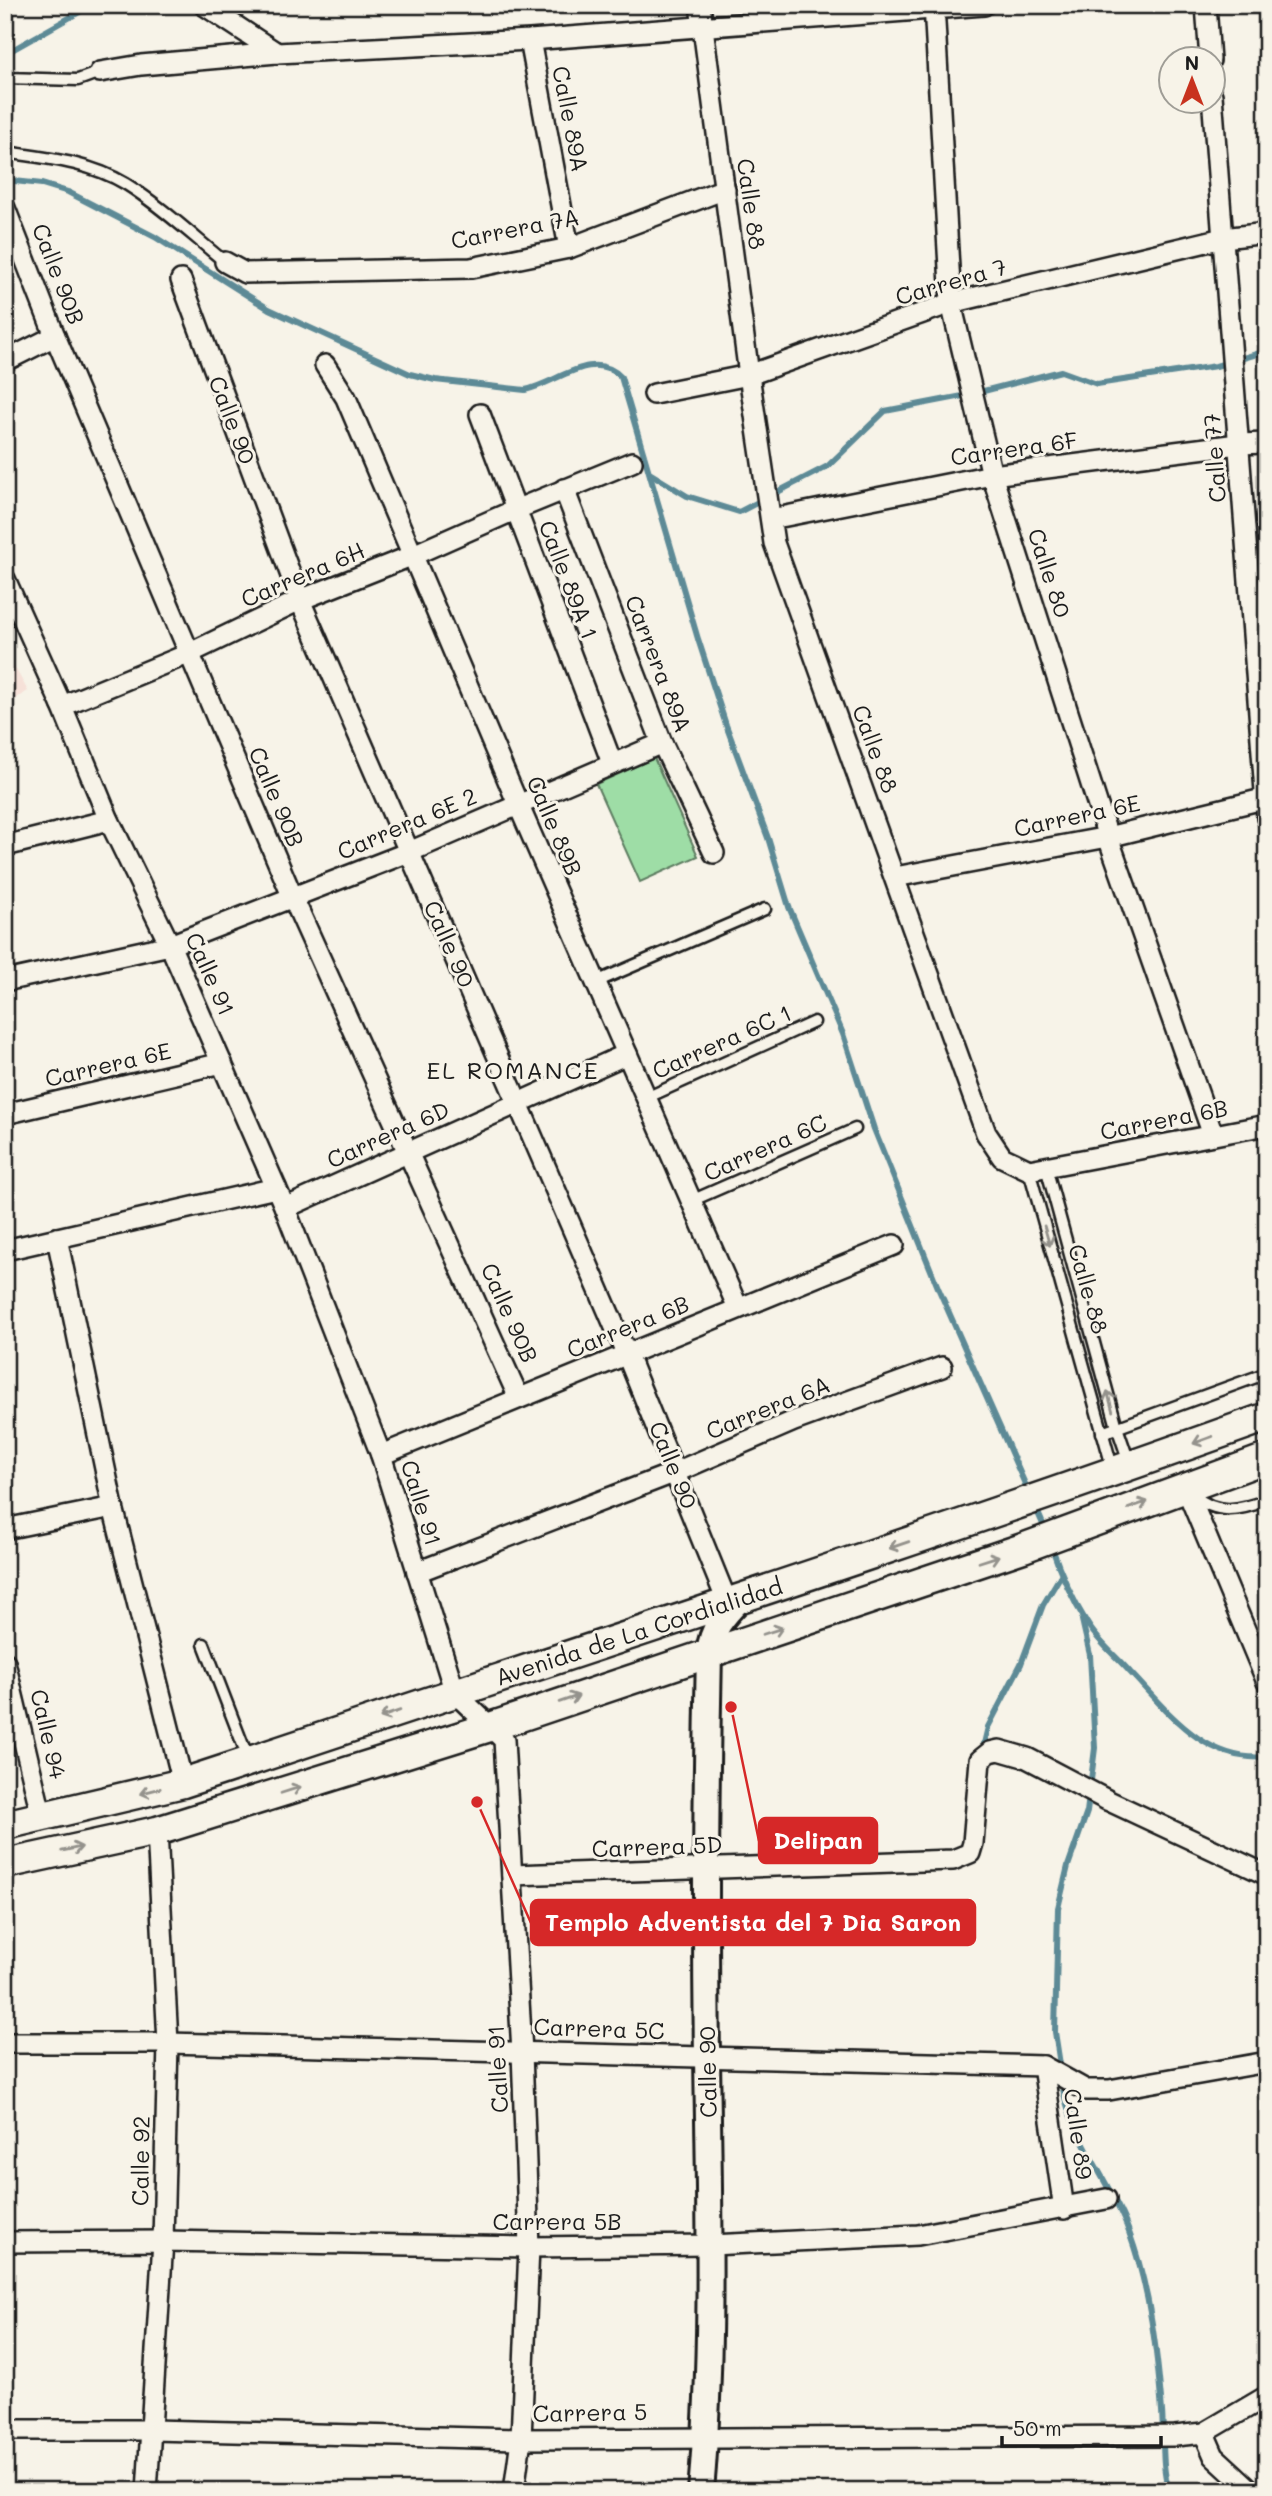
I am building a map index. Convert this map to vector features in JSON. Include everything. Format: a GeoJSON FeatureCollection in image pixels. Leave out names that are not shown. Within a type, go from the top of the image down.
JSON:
{"type":"FeatureCollection","features":[{"type":"Feature","properties":{"kind":"main road","name":"Avenida de La Cordialidad"},"geometry":{"type":"LineString","coordinates":[[5,1825],[183,1783],[733,1602],[1267,1417]]}},
{"type":"Feature","properties":{"kind":"main road","name":"Avenida de La Cordialidad"},"geometry":{"type":"LineString","coordinates":[[5,1864],[157,1831],[490,1727],[1023,1548],[1267,1458]]}},
{"type":"Feature","properties":{"kind":"street"},"geometry":{"type":"LineString","coordinates":[[204,5],[277,53]]}},
{"type":"Feature","properties":{"kind":"street","name":"Calle 88"},"geometry":{"type":"LineString","coordinates":[[700,5],[774,543],[986,1133],[1002,1157],[1038,1169]]}},
{"type":"Feature","properties":{"kind":"street"},"geometry":{"type":"LineString","coordinates":[[100,72],[141,65],[277,53],[530,40],[984,5]]}},
{"type":"Feature","properties":{"kind":"street"},"geometry":{"type":"LineString","coordinates":[[1206,5],[1209,46]]}},
{"type":"Feature","properties":{"kind":"street","name":"Calle 80"},"geometry":{"type":"LineString","coordinates":[[934,7],[951,303],[992,474],[1108,837],[1213,1135]]}},
{"type":"Feature","properties":{"kind":"street","name":"Calle 89A"},"geometry":{"type":"LineString","coordinates":[[530,40],[569,248]]}},
{"type":"Feature","properties":{"kind":"street","name":"Calle 77"},"geometry":{"type":"LineString","coordinates":[[1214,116],[1266,805]]}},
{"type":"Feature","properties":{"kind":"street","name":"Carrera 7A"},"geometry":{"type":"LineString","coordinates":[[225,262],[245,273],[471,268],[569,248],[725,190]]}},
{"type":"Feature","properties":{"kind":"street","name":"Calle 90B"},"geometry":{"type":"LineString","coordinates":[[5,208],[55,336],[293,898],[519,1398]]}},
{"type":"Feature","properties":{"kind":"street","name":"Carrera 7"},"geometry":{"type":"LineString","coordinates":[[654,394],[749,375],[951,303],[1223,238],[1267,233]]}},
{"type":"Feature","properties":{"kind":"street","name":"Calle 90"},"geometry":{"type":"LineString","coordinates":[[181,280],[300,600],[733,1602]]}},
{"type":"Feature","properties":{"kind":"street"},"geometry":{"type":"LineString","coordinates":[[5,361],[55,336]]}},
{"type":"Feature","properties":{"kind":"street","name":"Calle 89B"},"geometry":{"type":"LineString","coordinates":[[325,365],[346,398],[411,556],[738,1308]]}},
{"type":"Feature","properties":{"kind":"street","name":"Calle 89A 1"},"geometry":{"type":"LineString","coordinates":[[480,414],[612,763]]}},
{"type":"Feature","properties":{"kind":"street","name":"Carrera 6F"},"geometry":{"type":"LineString","coordinates":[[771,519],[992,474],[1238,444],[1267,443]]}},
{"type":"Feature","properties":{"kind":"street"},"geometry":{"type":"LineString","coordinates":[[564,489],[632,462]]}},
{"type":"Feature","properties":{"kind":"street","name":"Carrera 6H"},"geometry":{"type":"LineString","coordinates":[[62,706],[188,654],[300,600],[411,556],[564,489]]}},
{"type":"Feature","properties":{"kind":"street","name":"Carrera 89A"},"geometry":{"type":"LineString","coordinates":[[564,489],[662,743],[714,853]]}},
{"type":"Feature","properties":{"kind":"street","name":"Calle 91"},"geometry":{"type":"LineString","coordinates":[[5,579],[109,820],[170,945],[285,1208],[381,1455],[455,1693],[504,1740],[523,2052],[530,2247],[521,2439],[514,2491]]}},
{"type":"Feature","properties":{"kind":"street","name":"Carrera 6E 2"},"geometry":{"type":"LineString","coordinates":[[5,981],[170,945],[409,852],[662,743]]}},
{"type":"Feature","properties":{"kind":"street","name":"Carrera 6E"},"geometry":{"type":"LineString","coordinates":[[895,877],[1266,805]]}},
{"type":"Feature","properties":{"kind":"street"},"geometry":{"type":"LineString","coordinates":[[5,846],[109,820]]}},
{"type":"Feature","properties":{"kind":"street","name":"Carrera 6D"},"geometry":{"type":"LineString","coordinates":[[285,1208],[627,1054]]}},
{"type":"Feature","properties":{"kind":"street","name":"Carrera 6E"},"geometry":{"type":"LineString","coordinates":[[5,1114],[222,1063]]}},
{"type":"Feature","properties":{"kind":"street","name":"Carrera 6B"},"geometry":{"type":"LineString","coordinates":[[1038,1169],[1267,1125]]}},
{"type":"Feature","properties":{"kind":"street"},"geometry":{"type":"LineString","coordinates":[[5,1250],[276,1188]]}},
{"type":"Feature","properties":{"kind":"street"},"geometry":{"type":"LineString","coordinates":[[57,1238],[113,1507],[183,1783]]}},
{"type":"Feature","properties":{"kind":"street","name":"Carrera 6B"},"geometry":{"type":"LineString","coordinates":[[381,1455],[894,1245]]}},
{"type":"Feature","properties":{"kind":"street","name":"Carrera 6A"},"geometry":{"type":"LineString","coordinates":[[417,1572],[676,1472],[794,1421],[942,1367]]}},
{"type":"Feature","properties":{"kind":"street"},"geometry":{"type":"LineString","coordinates":[[1186,1488],[1267,1682]]}},
{"type":"Feature","properties":{"kind":"street"},"geometry":{"type":"LineString","coordinates":[[5,1529],[113,1507]]}},
{"type":"Feature","properties":{"kind":"street"},"geometry":{"type":"LineString","coordinates":[[709,1652],[717,1625],[733,1602]]}},
{"type":"Feature","properties":{"kind":"street","name":"Calle 90"},"geometry":{"type":"LineString","coordinates":[[701,2491],[706,2436],[711,2245],[705,1870],[709,1652]]}},
{"type":"Feature","properties":{"kind":"street","name":"Calle 94"},"geometry":{"type":"LineString","coordinates":[[5,1662],[42,1818]]}},
{"type":"Feature","properties":{"kind":"street","name":"Carrera 5D"},"geometry":{"type":"LineString","coordinates":[[512,1875],[938,1861],[963,1857],[970,1853],[975,1833],[980,1760],[990,1752],[1011,1752],[1267,1875]]}},
{"type":"Feature","properties":{"kind":"street","name":"Calle 92"},"geometry":{"type":"LineString","coordinates":[[147,2491],[163,2241],[168,2043],[157,1831]]}},
{"type":"Feature","properties":{"kind":"street","name":"Carrera 5C"},"geometry":{"type":"LineString","coordinates":[[5,2043],[168,2043],[1043,2066],[1086,2090],[1109,2090],[1267,2063]]}},
{"type":"Feature","properties":{"kind":"street","name":"Calle 89"},"geometry":{"type":"LineString","coordinates":[[1043,2066],[1064,2209]]}},
{"type":"Feature","properties":{"kind":"street","name":"Carrera 5B"},"geometry":{"type":"LineString","coordinates":[[5,2242],[163,2241],[530,2247],[711,2245],[918,2235],[1106,2199]]}},
{"type":"Feature","properties":{"kind":"street"},"geometry":{"type":"LineString","coordinates":[[1252,2491],[1214,2456],[1204,2433],[1267,2396]]}},
{"type":"Feature","properties":{"kind":"street","name":"Carrera 5"},"geometry":{"type":"LineString","coordinates":[[5,2430],[152,2430],[521,2439],[706,2436],[1175,2436],[1204,2433]]}},
{"type":"Feature","properties":{"kind":"lane"},"geometry":{"type":"LineString","coordinates":[[5,78],[78,80],[100,72]]}},
{"type":"Feature","properties":{"kind":"lane"},"geometry":{"type":"LineString","coordinates":[[5,152],[58,160],[94,170],[125,183],[225,262]]}},
{"type":"Feature","properties":{"kind":"lane"},"geometry":{"type":"LineString","coordinates":[[596,982],[765,909]]}},
{"type":"Feature","properties":{"kind":"lane","name":"Carrera 6C 1"},"geometry":{"type":"LineString","coordinates":[[646,1098],[814,1022]]}},
{"type":"Feature","properties":{"kind":"lane","name":"Carrera 6C"},"geometry":{"type":"LineString","coordinates":[[691,1201],[855,1129]]}},
{"type":"Feature","properties":{"kind":"lane","name":"Calle 88"},"geometry":{"type":"LineString","coordinates":[[1038,1169],[1117,1427],[1122,1469]]}},
{"type":"Feature","properties":{"kind":"lane","name":"Calle 88"},"geometry":{"type":"LineString","coordinates":[[1038,1169],[1102,1433],[1122,1469]]}},
{"type":"Feature","properties":{"kind":"lane"},"geometry":{"type":"LineString","coordinates":[[1102,1433],[1267,1373]]}},
{"type":"Feature","properties":{"kind":"lane"},"geometry":{"type":"LineString","coordinates":[[1186,1488],[1201,1503],[1231,1511],[1267,1500]]}},
{"type":"Feature","properties":{"kind":"lane"},"geometry":{"type":"LineString","coordinates":[[204,1644],[250,1761]]}},
{"type":"Feature","properties":{"kind":"shaded area"},"geometry":{"type":"Polygon","coordinates":[[[5,650],[28,691],[5,705],[5,650]]]}},
{"type":"Feature","properties":{"kind":"green space"},"geometry":{"type":"Polygon","coordinates":[[[654,758],[698,856],[640,882],[596,784],[654,758]]]}},
{"type":"Feature","properties":{"kind":"waterway"},"geometry":{"type":"LineString","coordinates":[[5,54],[92,5]]}},
{"type":"Feature","properties":{"kind":"waterway"},"geometry":{"type":"LineString","coordinates":[[5,180],[42,184],[68,192],[155,237],[269,309],[410,374],[435,380],[525,390],[586,367],[610,369],[621,377],[698,639],[726,725],[768,838],[789,907],[843,1034],[874,1129],[939,1290],[1029,1493]]}},
{"type":"Feature","properties":{"kind":"waterway"},"geometry":{"type":"LineString","coordinates":[[651,474],[687,496],[739,512],[828,466],[885,411],[968,395],[1061,371],[1097,384],[1216,366],[1267,351]]}},
{"type":"Feature","properties":{"kind":"waterway"},"geometry":{"type":"LineString","coordinates":[[1035,1506],[1046,1531]]}},
{"type":"Feature","properties":{"kind":"waterway"},"geometry":{"type":"LineString","coordinates":[[1051,1545],[1071,1595],[1091,1630],[1174,1718],[1206,1743],[1225,1752],[1245,1757],[1267,1757]]}},
{"type":"Feature","properties":{"kind":"waterway"},"geometry":{"type":"LineString","coordinates":[[982,1752],[988,1727],[1021,1664],[1043,1605],[1061,1575]]}},
{"type":"Feature","properties":{"kind":"waterway"},"geometry":{"type":"LineString","coordinates":[[1061,2071],[1055,2032],[1058,1908],[1068,1866],[1087,1812],[1095,1748],[1090,1655],[1082,1620]]}},
{"type":"Feature","properties":{"kind":"waterway"},"geometry":{"type":"LineString","coordinates":[[1062,2082],[1073,2121],[1129,2232],[1142,2276],[1155,2343],[1164,2461],[1169,2491]]}},
{"type":"Feature","properties":{"kind":"place","name":"Delipan"},"geometry":{"type":"Point","coordinates":[731,1707]}},
{"type":"Feature","properties":{"kind":"place","name":"Templo Adventista del 7 Dia Saron"},"geometry":{"type":"Point","coordinates":[477,1802]}},
{"type":"Feature","properties":{"kind":"district","name":"EL ROMANCE"},"geometry":{"type":"Point","coordinates":[513,1071]}}]}
